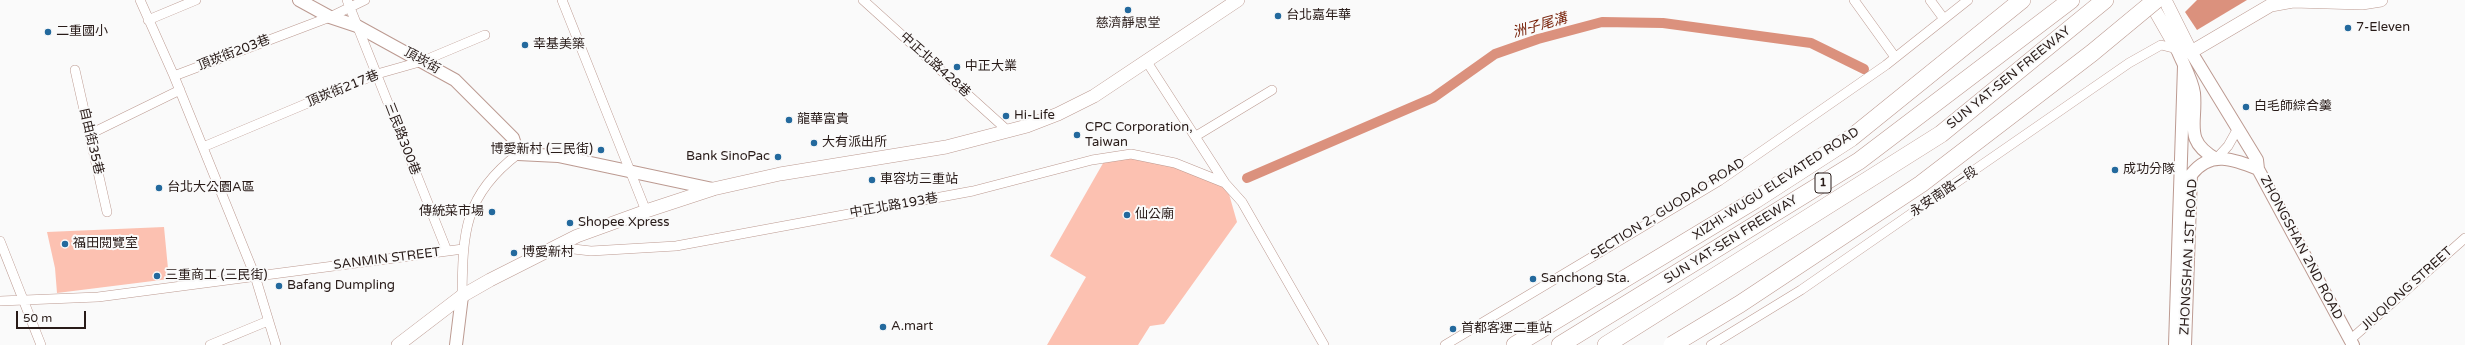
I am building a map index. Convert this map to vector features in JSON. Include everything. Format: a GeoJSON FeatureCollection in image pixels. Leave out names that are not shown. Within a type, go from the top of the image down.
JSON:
{"type":"FeatureCollection","features":[{"type":"Feature","properties":{"kind":"highway","name":"XIZHI-WUGU ELEVATED ROAD"},"geometry":{"type":"LineString","coordinates":[[1515,345],[1755,200],[1851,138],[2022,0]]}},
{"type":"Feature","properties":{"kind":"highway","name":"SUN YAT-SEN FREEWAY"},"geometry":{"type":"LineString","coordinates":[[1560,345],[1859,160],[2071,0]]}},
{"type":"Feature","properties":{"kind":"highway","name":"SUN YAT-SEN FREEWAY"},"geometry":{"type":"LineString","coordinates":[[1606,345],[1941,134],[2105,0]]}},
{"type":"Feature","properties":{"kind":"highway"},"geometry":{"type":"LineString","coordinates":[[1672,345],[1740,304],[1921,184],[2092,53],[2166,1]]}},
{"type":"Feature","properties":{"kind":"main road"},"geometry":{"type":"LineString","coordinates":[[398,345],[462,296],[490,280],[578,236],[646,211],[713,189],[780,174],[946,147],[1027,126],[1058,114],[1094,96],[1238,0]]}},
{"type":"Feature","properties":{"kind":"main road"},"geometry":{"type":"LineString","coordinates":[[2149,0],[2177,49],[2191,52],[2271,4],[2293,1],[2362,3],[2381,0]]}},
{"type":"Feature","properties":{"kind":"main road"},"geometry":{"type":"LineString","coordinates":[[2166,1],[2191,52]]}},
{"type":"Feature","properties":{"kind":"street"},"geometry":{"type":"LineString","coordinates":[[140,0],[180,90],[255,276],[276,345]]}},
{"type":"Feature","properties":{"kind":"street"},"geometry":{"type":"LineString","coordinates":[[148,20],[196,0]]}},
{"type":"Feature","properties":{"kind":"street","name":"頂崁街"},"geometry":{"type":"LineString","coordinates":[[299,0],[330,17],[357,26],[455,80],[513,138],[518,154]]}},
{"type":"Feature","properties":{"kind":"street","name":"頂崁街203巷"},"geometry":{"type":"LineString","coordinates":[[174,76],[330,17],[348,3],[365,0]]}},
{"type":"Feature","properties":{"kind":"street"},"geometry":{"type":"LineString","coordinates":[[562,0],[646,211]]}},
{"type":"Feature","properties":{"kind":"street","name":"中正北路428巷"},"geometry":{"type":"LineString","coordinates":[[863,0],[1007,130]]}},
{"type":"Feature","properties":{"kind":"street"},"geometry":{"type":"LineString","coordinates":[[1854,0],[1895,57]]}},
{"type":"Feature","properties":{"kind":"street"},"geometry":{"type":"LineString","coordinates":[[1930,0],[1944,19]]}},
{"type":"Feature","properties":{"kind":"street","name":"SECTION 2, GUODAO ROAD"},"geometry":{"type":"LineString","coordinates":[[1445,345],[1719,181],[1886,65],[1968,0]]}},
{"type":"Feature","properties":{"kind":"street","name":"三民路300巷"},"geometry":{"type":"LineString","coordinates":[[348,3],[447,251]]}},
{"type":"Feature","properties":{"kind":"street","name":"頂崁街217巷"},"geometry":{"type":"LineString","coordinates":[[203,147],[377,74],[423,61],[485,35]]}},
{"type":"Feature","properties":{"kind":"street","name":"永安南路一段"},"geometry":{"type":"LineString","coordinates":[[1710,345],[1801,290],[2129,63],[2161,45],[2177,49]]}},
{"type":"Feature","properties":{"kind":"street","name":"ZHONGSHAN 1ST ROAD"},"geometry":{"type":"LineString","coordinates":[[2177,49],[2194,92],[2196,142],[2201,150],[2216,159]]}},
{"type":"Feature","properties":{"kind":"street","name":"ZHONGSHAN 2ND ROAD"},"geometry":{"type":"LineString","coordinates":[[2191,52],[2237,130],[2257,160],[2258,169],[2352,342]]}},
{"type":"Feature","properties":{"kind":"street"},"geometry":{"type":"LineString","coordinates":[[1147,62],[1225,183],[1247,211],[1324,345]]}},
{"type":"Feature","properties":{"kind":"street","name":"ZHONGSHAN 1ST ROAD"},"geometry":{"type":"LineString","coordinates":[[2175,345],[2184,66]]}},
{"type":"Feature","properties":{"kind":"street","name":"自由街35巷"},"geometry":{"type":"LineString","coordinates":[[75,70],[107,212]]}},
{"type":"Feature","properties":{"kind":"street"},"geometry":{"type":"LineString","coordinates":[[90,134],[180,90]]}},
{"type":"Feature","properties":{"kind":"street"},"geometry":{"type":"LineString","coordinates":[[1196,136],[1272,90]]}},
{"type":"Feature","properties":{"kind":"street"},"geometry":{"type":"LineString","coordinates":[[2216,159],[2228,146],[2237,130]]}},
{"type":"Feature","properties":{"kind":"street"},"geometry":{"type":"LineString","coordinates":[[456,345],[462,296],[463,249],[470,210],[498,169],[518,154],[558,156],[713,189]]}},
{"type":"Feature","properties":{"kind":"street","name":"中正北路193巷"},"geometry":{"type":"LineString","coordinates":[[556,247],[591,251],[676,246],[973,191],[1092,160],[1131,154],[1175,163],[1225,183]]}},
{"type":"Feature","properties":{"kind":"street","name":"ZHONGSHAN 1ST ROAD"},"geometry":{"type":"LineString","coordinates":[[2185,345],[2191,175],[2200,164],[2216,159],[2235,160],[2258,169]]}},
{"type":"Feature","properties":{"kind":"street","name":"JIUQIONG STREET"},"geometry":{"type":"LineString","coordinates":[[2352,342],[2465,238]]}},
{"type":"Feature","properties":{"kind":"street"},"geometry":{"type":"LineString","coordinates":[[0,241],[41,345]]}},
{"type":"Feature","properties":{"kind":"street","name":"SANMIN STREET"},"geometry":{"type":"LineString","coordinates":[[0,301],[98,297],[255,276],[429,256],[447,251],[463,249]]}},
{"type":"Feature","properties":{"kind":"street"},"geometry":{"type":"LineString","coordinates":[[210,345],[268,321]]}},
{"type":"Feature","properties":{"kind":"shaded area"},"geometry":{"type":"Polygon","coordinates":[[[2197,0],[2247,0],[2197,30],[2185,12],[2197,0]]]}},
{"type":"Feature","properties":{"kind":"shaded area"},"geometry":{"type":"Polygon","coordinates":[[[1161,157],[1225,180],[1237,222],[1164,324],[1150,326],[1138,345],[1047,345],[1086,277],[1050,256],[1106,158],[1161,157]]]}},
{"type":"Feature","properties":{"kind":"shaded area"},"geometry":{"type":"Polygon","coordinates":[[[164,227],[169,279],[57,293],[55,268],[47,232],[164,227]]]}},
{"type":"Feature","properties":{"kind":"waterway","name":"洲子尾溝"},"geometry":{"type":"LineString","coordinates":[[1247,178],[1433,98],[1495,54],[1538,39],[1602,22],[1663,23],[1811,43],[1864,69]]}},
{"type":"Feature","properties":{"kind":"place","name":"慈濟靜思堂"},"geometry":{"type":"Point","coordinates":[1128,10]}},
{"type":"Feature","properties":{"kind":"place","name":"台北嘉年華"},"geometry":{"type":"Point","coordinates":[1278,16]}},
{"type":"Feature","properties":{"kind":"place","name":"7-Eleven"},"geometry":{"type":"Point","coordinates":[2348,28]}},
{"type":"Feature","properties":{"kind":"place","name":"二重國小"},"geometry":{"type":"Point","coordinates":[48,32]}},
{"type":"Feature","properties":{"kind":"place","name":"幸基美築"},"geometry":{"type":"Point","coordinates":[525,45]}},
{"type":"Feature","properties":{"kind":"place","name":"中正大業"},"geometry":{"type":"Point","coordinates":[957,67]}},
{"type":"Feature","properties":{"kind":"place","name":"白毛師綜合羹"},"geometry":{"type":"Point","coordinates":[2246,107]}},
{"type":"Feature","properties":{"kind":"place","name":"Hi-Life"},"geometry":{"type":"Point","coordinates":[1006,116]}},
{"type":"Feature","properties":{"kind":"place","name":"龍華富貴"},"geometry":{"type":"Point","coordinates":[789,120]}},
{"type":"Feature","properties":{"kind":"place","name":"CPC Corporation, Taiwan"},"geometry":{"type":"Point","coordinates":[1077,135]}},
{"type":"Feature","properties":{"kind":"place","name":"大有派出所"},"geometry":{"type":"Point","coordinates":[814,143]}},
{"type":"Feature","properties":{"kind":"place","name":"博愛新村 (三民街)"},"geometry":{"type":"Point","coordinates":[601,150]}},
{"type":"Feature","properties":{"kind":"place","name":"Bank SinoPac"},"geometry":{"type":"Point","coordinates":[778,157]}},
{"type":"Feature","properties":{"kind":"place","name":"成功分隊"},"geometry":{"type":"Point","coordinates":[2115,170]}},
{"type":"Feature","properties":{"kind":"place","name":"車容坊三重站"},"geometry":{"type":"Point","coordinates":[872,180]}},
{"type":"Feature","properties":{"kind":"place","name":"台北大公園A區"},"geometry":{"type":"Point","coordinates":[159,188]}},
{"type":"Feature","properties":{"kind":"place","name":"傳統菜市場"},"geometry":{"type":"Point","coordinates":[492,212]}},
{"type":"Feature","properties":{"kind":"place","name":"仙公廟"},"geometry":{"type":"Point","coordinates":[1127,215]}},
{"type":"Feature","properties":{"kind":"place","name":"Shopee Xpress"},"geometry":{"type":"Point","coordinates":[570,223]}},
{"type":"Feature","properties":{"kind":"place","name":"福田閱覽室"},"geometry":{"type":"Point","coordinates":[65,244]}},
{"type":"Feature","properties":{"kind":"place","name":"博愛新村"},"geometry":{"type":"Point","coordinates":[514,253]}},
{"type":"Feature","properties":{"kind":"place","name":"三重商工 (三民街)"},"geometry":{"type":"Point","coordinates":[157,276]}},
{"type":"Feature","properties":{"kind":"place","name":"Sanchong Sta."},"geometry":{"type":"Point","coordinates":[1533,279]}},
{"type":"Feature","properties":{"kind":"place","name":"Bafang Dumpling"},"geometry":{"type":"Point","coordinates":[279,286]}},
{"type":"Feature","properties":{"kind":"place","name":"A.mart"},"geometry":{"type":"Point","coordinates":[883,327]}},
{"type":"Feature","properties":{"kind":"place","name":"首都客運二重站"},"geometry":{"type":"Point","coordinates":[1453,329]}}]}
